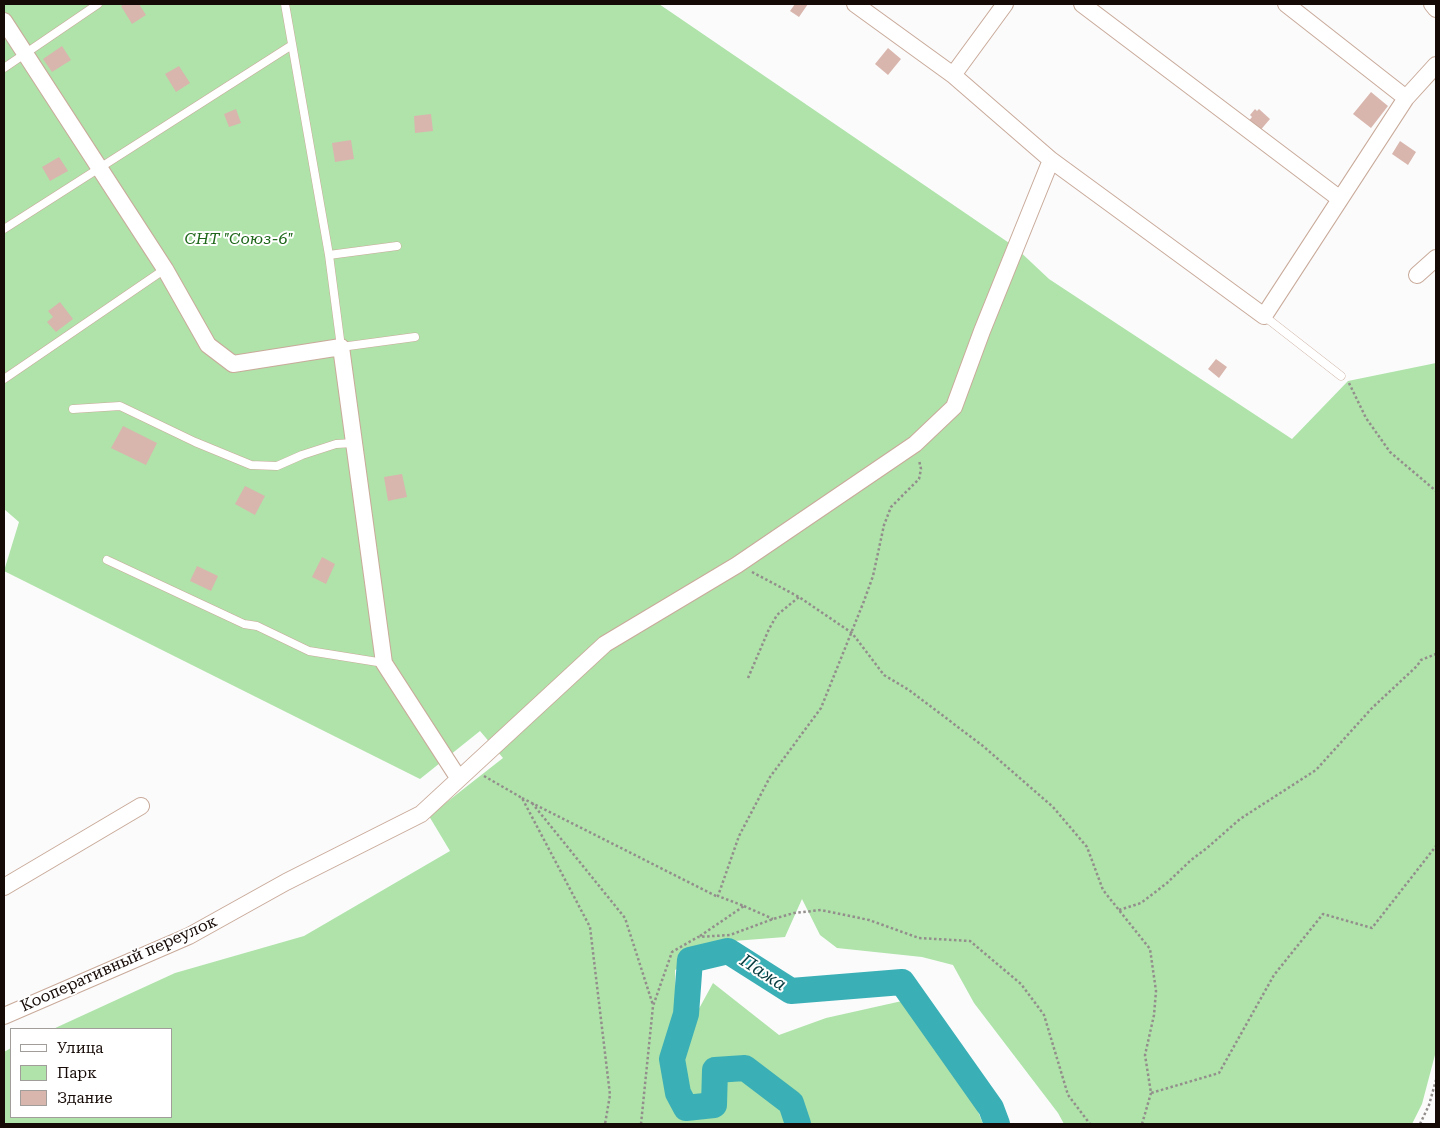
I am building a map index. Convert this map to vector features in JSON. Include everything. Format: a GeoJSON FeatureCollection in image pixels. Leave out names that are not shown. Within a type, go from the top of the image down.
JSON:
{"type":"FeatureCollection","features":[{"type":"Feature","properties":{"kind":"street"},"geometry":{"type":"LineString","coordinates":[[855,4],[953,75],[1051,160],[1264,316],[1406,98],[1436,65]]}},
{"type":"Feature","properties":{"kind":"street"},"geometry":{"type":"LineString","coordinates":[[953,75],[1004,4]]}},
{"type":"Feature","properties":{"kind":"street"},"geometry":{"type":"LineString","coordinates":[[1082,4],[1340,199]]}},
{"type":"Feature","properties":{"kind":"street"},"geometry":{"type":"LineString","coordinates":[[1286,4],[1406,98]]}},
{"type":"Feature","properties":{"kind":"street"},"geometry":{"type":"LineString","coordinates":[[1432,4],[1436,9]]}},
{"type":"Feature","properties":{"kind":"street"},"geometry":{"type":"LineString","coordinates":[[4,21],[165,269],[208,344],[233,364],[341,346],[384,663],[465,774]]}},
{"type":"Feature","properties":{"kind":"street","name":"Кооперативный переулок"},"geometry":{"type":"LineString","coordinates":[[4,1016],[190,936],[286,882],[421,814],[605,644],[737,564],[915,444],[954,407],[982,330],[1051,160]]}},
{"type":"Feature","properties":{"kind":"street"},"geometry":{"type":"LineString","coordinates":[[1417,275],[1436,258]]}},
{"type":"Feature","properties":{"kind":"street"},"geometry":{"type":"LineString","coordinates":[[4,887],[141,806]]}},
{"type":"Feature","properties":{"kind":"lane"},"geometry":{"type":"LineString","coordinates":[[4,68],[98,4]]}},
{"type":"Feature","properties":{"kind":"lane"},"geometry":{"type":"LineString","coordinates":[[285,4],[329,255],[341,346],[415,337]]}},
{"type":"Feature","properties":{"kind":"lane"},"geometry":{"type":"LineString","coordinates":[[4,229],[98,167],[292,45]]}},
{"type":"Feature","properties":{"kind":"lane"},"geometry":{"type":"LineString","coordinates":[[329,255],[397,246]]}},
{"type":"Feature","properties":{"kind":"lane"},"geometry":{"type":"LineString","coordinates":[[4,379],[165,269]]}},
{"type":"Feature","properties":{"kind":"lane"},"geometry":{"type":"LineString","coordinates":[[1264,316],[1345,378]]}},
{"type":"Feature","properties":{"kind":"lane"},"geometry":{"type":"LineString","coordinates":[[73,408],[120,406],[195,442],[251,465],[277,466],[302,455],[336,444],[354,443]]}},
{"type":"Feature","properties":{"kind":"lane"},"geometry":{"type":"LineString","coordinates":[[108,560],[244,624],[257,626],[309,651],[384,663]]}},
{"type":"Feature","properties":{"kind":"path"},"geometry":{"type":"LineString","coordinates":[[1345,378],[1366,418],[1390,452],[1436,491]]}},
{"type":"Feature","properties":{"kind":"path"},"geometry":{"type":"LineString","coordinates":[[718,896],[738,836],[770,777],[821,708],[873,576],[884,525],[891,507],[919,479],[921,469],[915,444]]}},
{"type":"Feature","properties":{"kind":"path"},"geometry":{"type":"LineString","coordinates":[[737,564],[799,597],[852,633],[884,675],[909,690],[983,746],[1053,808],[1088,847],[1104,890],[1150,949],[1156,991],[1154,1014],[1145,1055],[1151,1093],[1142,1124]]}},
{"type":"Feature","properties":{"kind":"path"},"geometry":{"type":"LineString","coordinates":[[748,678],[769,628],[777,615],[799,597]]}},
{"type":"Feature","properties":{"kind":"path"},"geometry":{"type":"LineString","coordinates":[[1119,910],[1141,903],[1167,883],[1240,819],[1316,770],[1372,708],[1421,660],[1436,654]]}},
{"type":"Feature","properties":{"kind":"path"},"geometry":{"type":"LineString","coordinates":[[465,774],[531,802],[718,896],[773,919]]}},
{"type":"Feature","properties":{"kind":"path"},"geometry":{"type":"LineString","coordinates":[[522,798],[590,927],[610,1095],[606,1124]]}},
{"type":"Feature","properties":{"kind":"path"},"geometry":{"type":"LineString","coordinates":[[531,802],[626,918],[653,1006]]}},
{"type":"Feature","properties":{"kind":"path"},"geometry":{"type":"LineString","coordinates":[[1151,1093],[1219,1073],[1274,975],[1324,914],[1372,928],[1436,846]]}},
{"type":"Feature","properties":{"kind":"path"},"geometry":{"type":"LineString","coordinates":[[641,1124],[653,1006],[672,952],[744,906]]}},
{"type":"Feature","properties":{"kind":"path"},"geometry":{"type":"LineString","coordinates":[[698,937],[730,936],[773,919],[794,913],[821,910],[869,920],[919,938],[970,941],[1021,984],[1044,1015],[1068,1095],[1090,1124]]}},
{"type":"Feature","properties":{"kind":"path"},"geometry":{"type":"LineString","coordinates":[[1420,1124],[1429,1104],[1436,1080]]}},
{"type":"Feature","properties":{"kind":"green space","name":"СНТ \"Союз-6\""},"geometry":{"type":"Polygon","coordinates":[[[4,4],[659,4],[1015,247],[1049,279],[1292,439],[1348,381],[1436,363],[1436,1051],[1422,1104],[1412,1124],[1064,1124],[1058,1113],[974,1003],[953,965],[922,957],[837,948],[820,935],[802,899],[785,937],[721,942],[675,970],[677,1049],[713,983],[779,1035],[826,1018],[902,1001],[977,1109],[983,1124],[4,1124],[4,1052],[10,1049],[10,1118],[172,1118],[172,1028],[55,1028],[175,973],[304,936],[450,851],[429,816],[503,758],[480,731],[420,779],[4,571],[19,522],[4,509],[4,4]]]}},
{"type":"Feature","properties":{"kind":"building"},"geometry":{"type":"Polygon","coordinates":[[[125,4],[139,4],[146,15],[132,24],[121,6],[125,4]]]}},
{"type":"Feature","properties":{"kind":"building"},"geometry":{"type":"Polygon","coordinates":[[[795,4],[808,4],[799,17],[790,11],[795,4]]]}},
{"type":"Feature","properties":{"kind":"building"},"geometry":{"type":"Polygon","coordinates":[[[62,46],[71,60],[52,72],[43,59],[62,46]]]}},
{"type":"Feature","properties":{"kind":"building"},"geometry":{"type":"Polygon","coordinates":[[[888,48],[901,59],[888,75],[875,64],[888,48]]]}},
{"type":"Feature","properties":{"kind":"building"},"geometry":{"type":"Polygon","coordinates":[[[179,66],[190,83],[176,92],[165,74],[179,66]]]}},
{"type":"Feature","properties":{"kind":"building"},"geometry":{"type":"Polygon","coordinates":[[[1371,92],[1388,106],[1371,128],[1353,114],[1371,92]]]}},
{"type":"Feature","properties":{"kind":"building"},"geometry":{"type":"Polygon","coordinates":[[[236,109],[241,123],[229,127],[224,114],[236,109]]]}},
{"type":"Feature","properties":{"kind":"building"},"geometry":{"type":"Polygon","coordinates":[[[1255,109],[1257,111],[1259,109],[1270,119],[1258,133],[1247,123],[1255,109]]]}},
{"type":"Feature","properties":{"kind":"building"},"geometry":{"type":"Polygon","coordinates":[[[431,114],[433,131],[415,133],[414,116],[431,114]]]}},
{"type":"Feature","properties":{"kind":"building"},"geometry":{"type":"Polygon","coordinates":[[[351,140],[354,159],[335,162],[332,143],[351,140]]]}},
{"type":"Feature","properties":{"kind":"building"},"geometry":{"type":"Polygon","coordinates":[[[1400,141],[1416,152],[1408,165],[1392,154],[1400,141]]]}},
{"type":"Feature","properties":{"kind":"building"},"geometry":{"type":"Polygon","coordinates":[[[59,157],[68,171],[50,181],[42,167],[59,157]]]}},
{"type":"Feature","properties":{"kind":"building"},"geometry":{"type":"Polygon","coordinates":[[[60,302],[73,319],[56,332],[47,322],[53,317],[48,311],[60,302]]]}},
{"type":"Feature","properties":{"kind":"building"},"geometry":{"type":"Polygon","coordinates":[[[1216,359],[1227,367],[1219,378],[1208,369],[1216,359]]]}},
{"type":"Feature","properties":{"kind":"building"},"geometry":{"type":"Polygon","coordinates":[[[123,426],[157,443],[146,465],[111,448],[123,426]]]}},
{"type":"Feature","properties":{"kind":"building"},"geometry":{"type":"Polygon","coordinates":[[[402,474],[407,497],[388,501],[384,477],[402,474]]]}},
{"type":"Feature","properties":{"kind":"building"},"geometry":{"type":"Polygon","coordinates":[[[245,486],[265,496],[255,515],[235,504],[245,486]]]}},
{"type":"Feature","properties":{"kind":"building"},"geometry":{"type":"Polygon","coordinates":[[[322,557],[335,564],[326,584],[312,577],[322,557]]]}},
{"type":"Feature","properties":{"kind":"building"},"geometry":{"type":"Polygon","coordinates":[[[197,566],[218,576],[211,591],[190,581],[197,566]]]}},
{"type":"Feature","properties":{"kind":"waterway","name":"Пажа"},"geometry":{"type":"LineString","coordinates":[[798,1124],[791,1103],[745,1068],[715,1070],[714,1105],[686,1108],[678,1093],[672,1059],[686,1014],[690,960],[728,951],[791,991],[902,982],[991,1108],[997,1124]]}}]}
